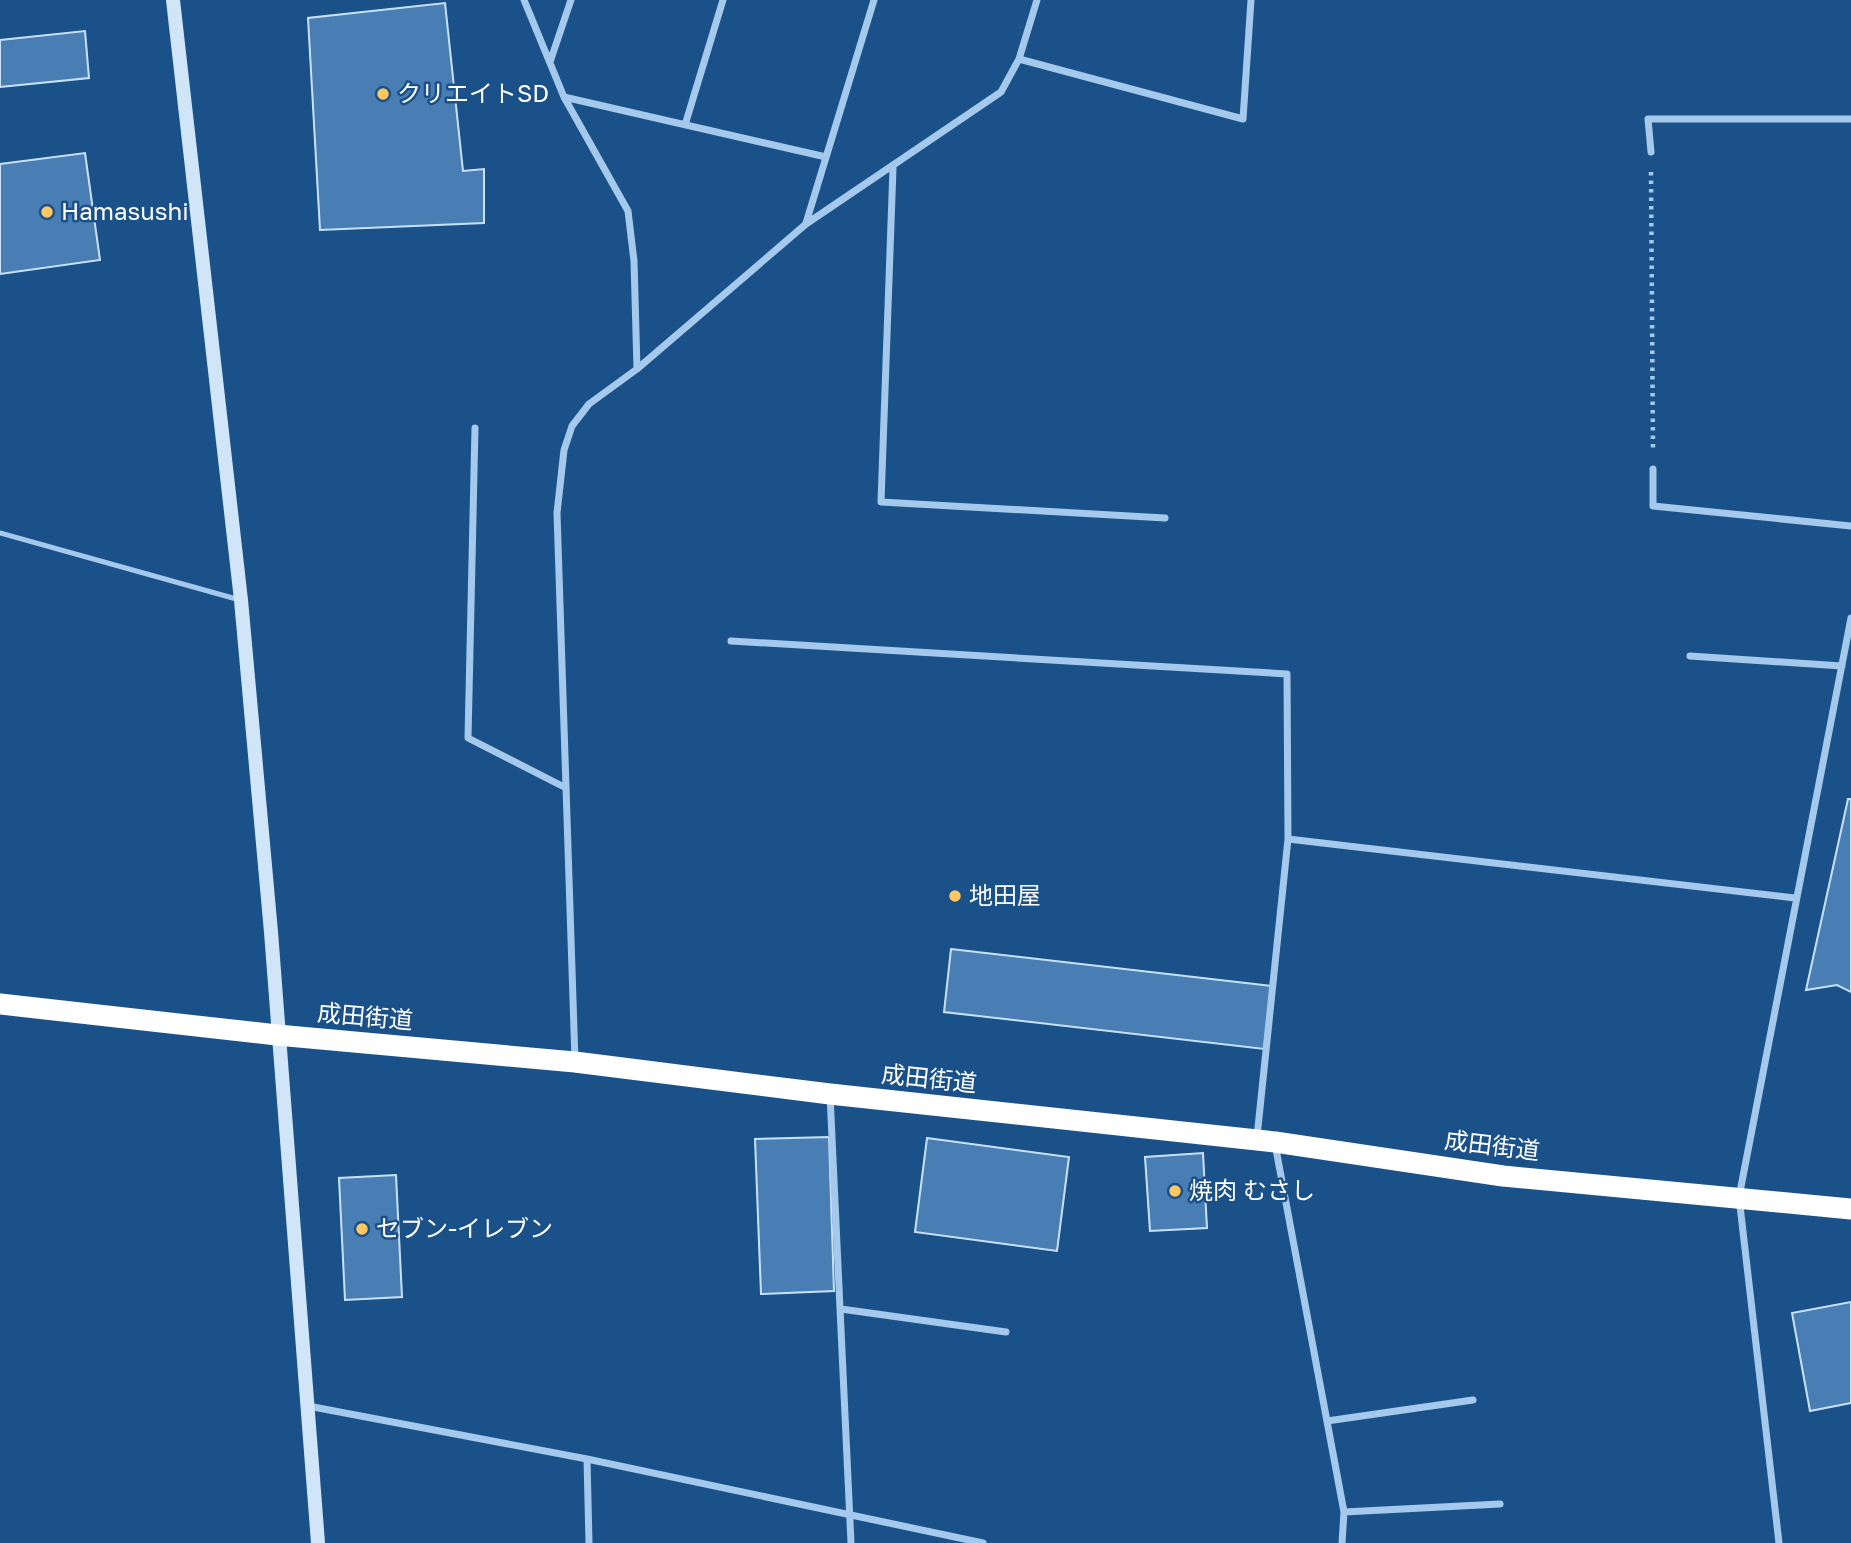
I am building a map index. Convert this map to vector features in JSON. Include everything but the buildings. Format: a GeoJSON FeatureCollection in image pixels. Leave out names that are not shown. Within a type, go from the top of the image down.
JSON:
{"type":"FeatureCollection","features":[{"type":"Feature","properties":{"kind":"highway","name":"成田街道"},"geometry":{"type":"LineString","coordinates":[[0,1004],[277,1035],[575,1062],[830,1094],[1266,1142],[1503,1176],[1851,1209]]}},
{"type":"Feature","properties":{"kind":"street"},"geometry":{"type":"LineString","coordinates":[[173,0],[241,600],[271,932],[318,1543]]}},
{"type":"Feature","properties":{"kind":"street"},"geometry":{"type":"LineString","coordinates":[[524,0],[564,97],[628,211],[634,261],[637,369]]}},
{"type":"Feature","properties":{"kind":"street"},"geometry":{"type":"LineString","coordinates":[[550,62],[571,0]]}},
{"type":"Feature","properties":{"kind":"street"},"geometry":{"type":"LineString","coordinates":[[685,125],[723,0]]}},
{"type":"Feature","properties":{"kind":"street"},"geometry":{"type":"LineString","coordinates":[[806,223],[874,0]]}},
{"type":"Feature","properties":{"kind":"street"},"geometry":{"type":"LineString","coordinates":[[575,1062],[557,513],[564,450],[572,426],[589,404],[637,369],[806,223],[892,168],[1001,92],[1019,59],[1037,0]]}},
{"type":"Feature","properties":{"kind":"street"},"geometry":{"type":"LineString","coordinates":[[1019,59],[1243,119],[1251,0]]}},
{"type":"Feature","properties":{"kind":"street"},"geometry":{"type":"LineString","coordinates":[[564,97],[827,157]]}},
{"type":"Feature","properties":{"kind":"street"},"geometry":{"type":"LineString","coordinates":[[1651,152],[1648,119],[1851,119]]}},
{"type":"Feature","properties":{"kind":"street"},"geometry":{"type":"LineString","coordinates":[[892,168],[881,502],[1166,518]]}},
{"type":"Feature","properties":{"kind":"street"},"geometry":{"type":"LineString","coordinates":[[475,428],[468,738],[566,788]]}},
{"type":"Feature","properties":{"kind":"street"},"geometry":{"type":"LineString","coordinates":[[1653,469],[1653,506],[1851,526]]}},
{"type":"Feature","properties":{"kind":"street"},"geometry":{"type":"LineString","coordinates":[[1779,1543],[1739,1197],[1851,618]]}},
{"type":"Feature","properties":{"kind":"street"},"geometry":{"type":"LineString","coordinates":[[732,641],[1287,674],[1289,839],[1266,1142],[1327,1421],[1343,1512],[1342,1543]]}},
{"type":"Feature","properties":{"kind":"street"},"geometry":{"type":"LineString","coordinates":[[1690,656],[1842,666]]}},
{"type":"Feature","properties":{"kind":"street"},"geometry":{"type":"LineString","coordinates":[[1289,839],[1795,898]]}},
{"type":"Feature","properties":{"kind":"street"},"geometry":{"type":"LineString","coordinates":[[830,1094],[851,1543]]}},
{"type":"Feature","properties":{"kind":"street"},"geometry":{"type":"LineString","coordinates":[[841,1309],[1006,1332]]}},
{"type":"Feature","properties":{"kind":"street"},"geometry":{"type":"LineString","coordinates":[[1327,1421],[1473,1400]]}},
{"type":"Feature","properties":{"kind":"street"},"geometry":{"type":"LineString","coordinates":[[308,1406],[587,1459],[983,1543]]}},
{"type":"Feature","properties":{"kind":"street"},"geometry":{"type":"LineString","coordinates":[[587,1459],[589,1543]]}},
{"type":"Feature","properties":{"kind":"street"},"geometry":{"type":"LineString","coordinates":[[1343,1512],[1500,1504]]}},
{"type":"Feature","properties":{"kind":"lane"},"geometry":{"type":"LineString","coordinates":[[0,533],[241,600]]}},
{"type":"Feature","properties":{"kind":"path"},"geometry":{"type":"LineString","coordinates":[[1651,152],[1653,469]]}},
{"type":"Feature","properties":{"kind":"place","name":"クリエイトSD"},"geometry":{"type":"Point","coordinates":[383,94]}},
{"type":"Feature","properties":{"kind":"place","name":"Hamasushi"},"geometry":{"type":"Point","coordinates":[47,212]}},
{"type":"Feature","properties":{"kind":"place","name":"地田屋"},"geometry":{"type":"Point","coordinates":[955,896]}},
{"type":"Feature","properties":{"kind":"place","name":"焼肉 むさし"},"geometry":{"type":"Point","coordinates":[1175,1191]}},
{"type":"Feature","properties":{"kind":"place","name":"セブン-イレブン"},"geometry":{"type":"Point","coordinates":[362,1229]}}]}
